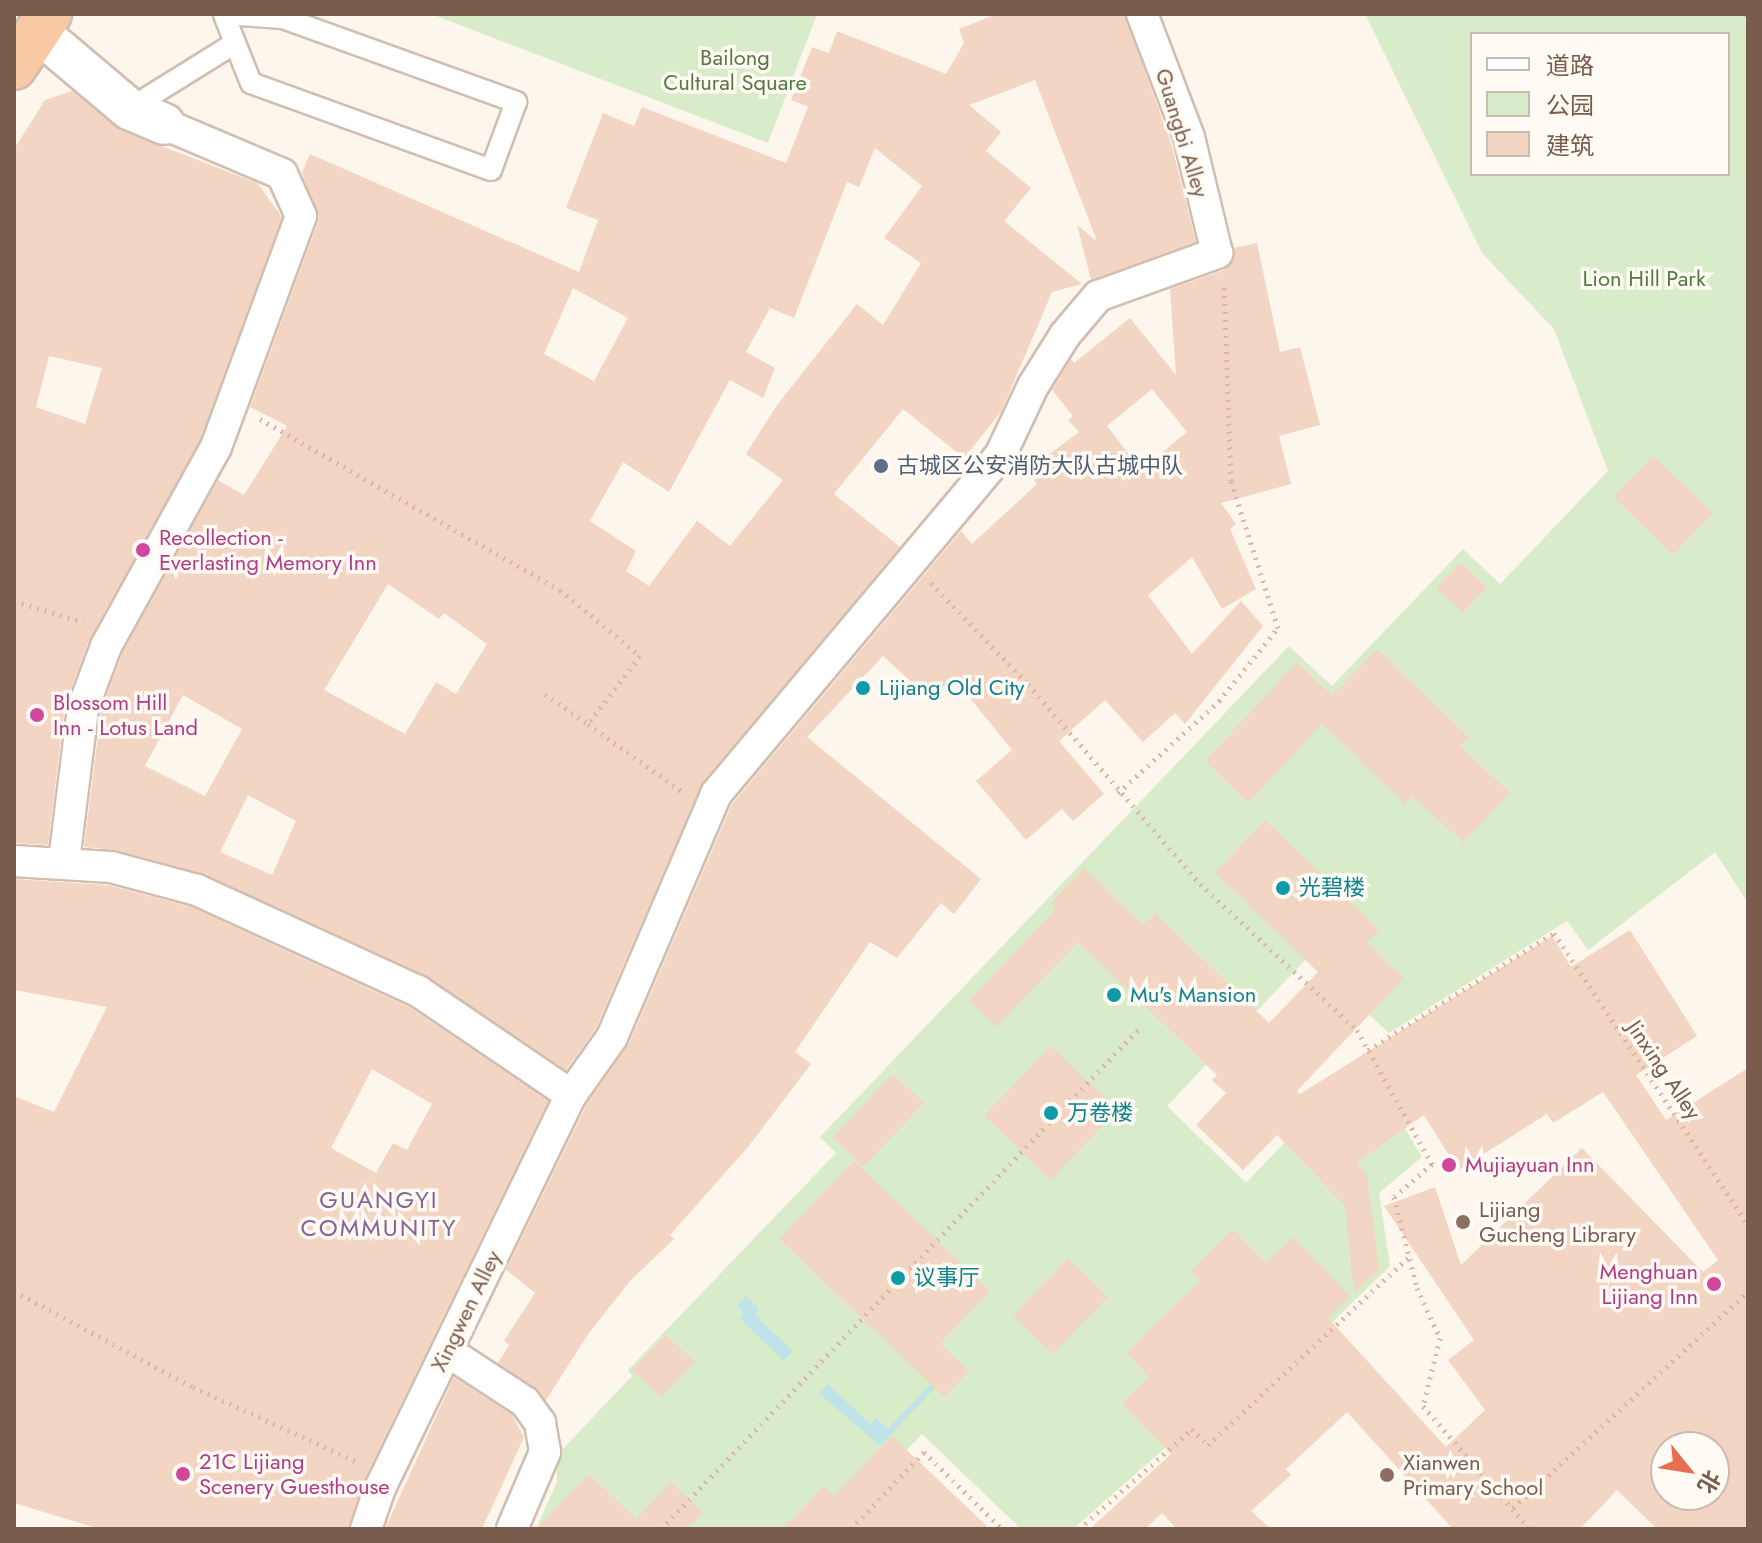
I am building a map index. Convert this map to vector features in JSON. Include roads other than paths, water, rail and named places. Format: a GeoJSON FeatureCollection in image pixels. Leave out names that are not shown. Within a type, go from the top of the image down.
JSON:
{"type":"FeatureCollection","features":[{"type":"Feature","properties":{"kind":"highway"},"geometry":{"type":"LineString","coordinates":[[14,67],[44,23]]}},
{"type":"Feature","properties":{"kind":"street","name":"Guangbi Alley"},"geometry":{"type":"LineString","coordinates":[[1142,14],[1189,137],[1217,253]]}},
{"type":"Feature","properties":{"kind":"street"},"geometry":{"type":"LineString","coordinates":[[44,23],[146,116],[282,174],[301,216],[216,447],[115,632],[83,708],[64,861]]}},
{"type":"Feature","properties":{"kind":"street","name":"Xingwen Alley"},"geometry":{"type":"LineString","coordinates":[[366,1529],[387,1475],[571,1095],[612,1037],[709,809],[1000,456],[1033,386],[1065,335],[1098,296],[1217,253]]}},
{"type":"Feature","properties":{"kind":"street"},"geometry":{"type":"LineString","coordinates":[[14,861],[64,861],[111,867],[197,890],[404,985],[571,1095]]}},
{"type":"Feature","properties":{"kind":"street"},"geometry":{"type":"LineString","coordinates":[[447,1351],[525,1402],[540,1423],[545,1452],[512,1529]]}},
{"type":"Feature","properties":{"kind":"lane"},"geometry":{"type":"LineString","coordinates":[[224,14],[283,18],[516,102],[491,170],[251,83],[235,43],[224,14]]}},
{"type":"Feature","properties":{"kind":"lane"},"geometry":{"type":"LineString","coordinates":[[146,116],[235,43]]}},
{"type":"Feature","properties":{"kind":"water"},"geometry":{"type":"Polygon","coordinates":[[[746,1296],[759,1309],[755,1315],[793,1351],[784,1361],[739,1318],[743,1313],[737,1306],[746,1296]]]}},
{"type":"Feature","properties":{"kind":"water"},"geometry":{"type":"Polygon","coordinates":[[[942,1372],[946,1376],[880,1446],[819,1393],[828,1384],[870,1424],[876,1418],[888,1429],[942,1372]]]}},
{"type":"Feature","properties":{"kind":"place","name":"古城区公安消防大队古城中队"},"geometry":{"type":"Point","coordinates":[881,466]}},
{"type":"Feature","properties":{"kind":"place","name":"Recollection - Everlasting Memory Inn"},"geometry":{"type":"Point","coordinates":[143,550]}},
{"type":"Feature","properties":{"kind":"place","name":"Lijiang Old City"},"geometry":{"type":"Point","coordinates":[863,688]}},
{"type":"Feature","properties":{"kind":"place","name":"Blossom Hill Inn - Lotus Land"},"geometry":{"type":"Point","coordinates":[37,715]}},
{"type":"Feature","properties":{"kind":"place","name":"光碧楼"},"geometry":{"type":"Point","coordinates":[1283,888]}},
{"type":"Feature","properties":{"kind":"place","name":"Mu's Mansion"},"geometry":{"type":"Point","coordinates":[1114,995]}},
{"type":"Feature","properties":{"kind":"place","name":"万卷楼"},"geometry":{"type":"Point","coordinates":[1051,1113]}},
{"type":"Feature","properties":{"kind":"place","name":"Mujiayuan Inn"},"geometry":{"type":"Point","coordinates":[1449,1165]}},
{"type":"Feature","properties":{"kind":"place","name":"Lijiang Gucheng Library"},"geometry":{"type":"Point","coordinates":[1463,1222]}},
{"type":"Feature","properties":{"kind":"place","name":"议事厅"},"geometry":{"type":"Point","coordinates":[898,1278]}},
{"type":"Feature","properties":{"kind":"place","name":"Menghuan Lijiang Inn"},"geometry":{"type":"Point","coordinates":[1714,1284]}},
{"type":"Feature","properties":{"kind":"place","name":"21C Lijiang Scenery Guesthouse"},"geometry":{"type":"Point","coordinates":[183,1474]}},
{"type":"Feature","properties":{"kind":"place","name":"Xianwen Primary School"},"geometry":{"type":"Point","coordinates":[1387,1475]}},
{"type":"Feature","properties":{"kind":"district","name":"GUANGYI COMMUNITY"},"geometry":{"type":"Point","coordinates":[379,1214]}},
{"type":"Feature","properties":{"kind":"park label","name":"Bailong Cultural Square"},"geometry":{"type":"Point","coordinates":[735,70]}},
{"type":"Feature","properties":{"kind":"park label","name":"Lion Hill Park"},"geometry":{"type":"Point","coordinates":[1644,279]}}]}
